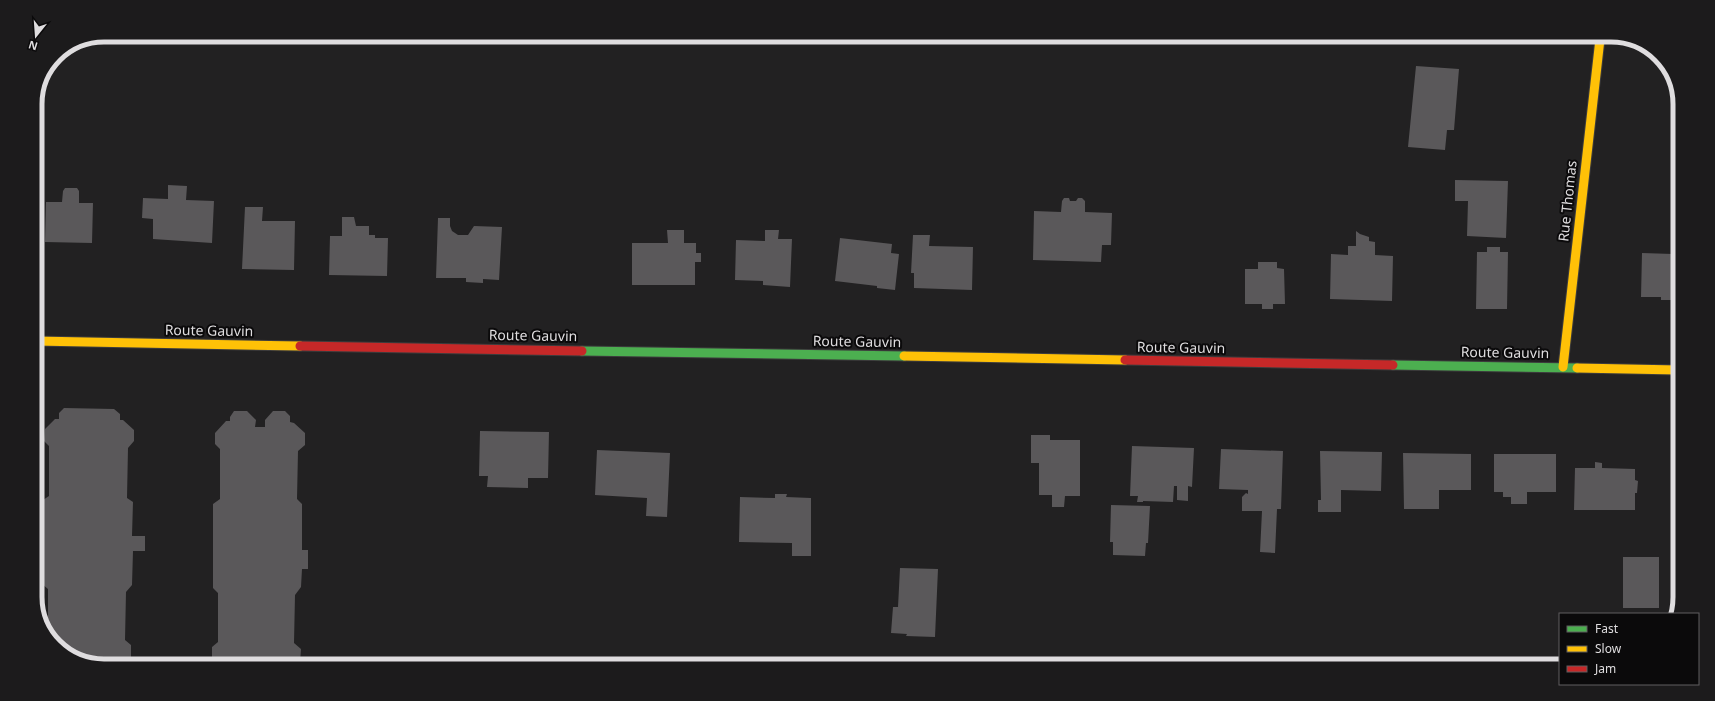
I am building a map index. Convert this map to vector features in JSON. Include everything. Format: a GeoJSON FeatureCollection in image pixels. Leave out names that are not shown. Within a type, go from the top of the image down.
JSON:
{"type":"FeatureCollection","features":[{"type":"Feature","properties":{"kind":"street","name":"Rue Thomas"},"geometry":{"type":"LineString","coordinates":[[1563,367],[1600,42]]}},
{"type":"Feature","properties":{"kind":"street","name":"Route Gauvin"},"geometry":{"type":"LineString","coordinates":[[42,340],[1673,370]]}},
{"type":"Feature","properties":{"kind":"building"},"geometry":{"type":"Polygon","coordinates":[[[1416,66],[1459,69],[1454,130],[1447,130],[1445,150],[1408,147],[1416,66]]]}},
{"type":"Feature","properties":{"kind":"building"},"geometry":{"type":"Polygon","coordinates":[[[1455,180],[1508,181],[1506,238],[1467,236],[1468,201],[1455,201],[1455,180]]]}},
{"type":"Feature","properties":{"kind":"building"},"geometry":{"type":"Polygon","coordinates":[[[168,185],[187,186],[186,200],[214,201],[212,243],[153,239],[153,219],[142,218],[143,198],[168,199],[168,185]]]}},
{"type":"Feature","properties":{"kind":"building"},"geometry":{"type":"Polygon","coordinates":[[[65,188],[77,188],[79,191],[79,203],[93,203],[92,243],[45,242],[46,202],[62,202],[63,191],[65,188]]]}},
{"type":"Feature","properties":{"kind":"building"},"geometry":{"type":"Polygon","coordinates":[[[1064,198],[1069,198],[1070,201],[1076,201],[1078,198],[1082,198],[1085,201],[1085,212],[1112,213],[1111,245],[1102,245],[1101,262],[1033,260],[1034,211],[1061,212],[1062,201],[1064,198]]]}},
{"type":"Feature","properties":{"kind":"building"},"geometry":{"type":"Polygon","coordinates":[[[245,207],[263,207],[262,221],[295,221],[294,270],[242,269],[245,207]]]}},
{"type":"Feature","properties":{"kind":"building"},"geometry":{"type":"Polygon","coordinates":[[[342,217],[354,217],[356,226],[369,226],[369,235],[375,235],[375,238],[388,238],[387,276],[329,275],[330,236],[342,236],[342,217]]]}},
{"type":"Feature","properties":{"kind":"building"},"geometry":{"type":"Polygon","coordinates":[[[438,218],[450,218],[450,226],[452,231],[458,235],[468,235],[474,226],[502,227],[499,280],[483,279],[483,283],[466,282],[466,278],[436,278],[438,218]]]}},
{"type":"Feature","properties":{"kind":"building"},"geometry":{"type":"Polygon","coordinates":[[[667,230],[684,230],[684,243],[696,243],[696,253],[701,253],[701,262],[695,262],[695,285],[632,285],[632,243],[668,243],[667,230]]]}},
{"type":"Feature","properties":{"kind":"building"},"geometry":{"type":"Polygon","coordinates":[[[765,230],[779,230],[778,239],[792,239],[790,287],[763,285],[763,281],[735,280],[736,240],[765,241],[765,230]]]}},
{"type":"Feature","properties":{"kind":"building"},"geometry":{"type":"Polygon","coordinates":[[[1356,231],[1369,237],[1369,241],[1375,242],[1375,255],[1393,256],[1392,301],[1330,299],[1331,254],[1348,255],[1348,246],[1356,246],[1356,231]]]}},
{"type":"Feature","properties":{"kind":"building"},"geometry":{"type":"Polygon","coordinates":[[[913,235],[930,235],[929,246],[973,247],[972,290],[914,288],[914,273],[911,273],[913,235]]]}},
{"type":"Feature","properties":{"kind":"building"},"geometry":{"type":"Polygon","coordinates":[[[840,238],[892,244],[891,253],[899,254],[895,290],[877,288],[877,286],[835,281],[840,238]]]}},
{"type":"Feature","properties":{"kind":"building"},"geometry":{"type":"Polygon","coordinates":[[[1487,247],[1500,247],[1500,252],[1508,252],[1507,309],[1476,309],[1477,252],[1487,252],[1487,247]]]}},
{"type":"Feature","properties":{"kind":"building"},"geometry":{"type":"Polygon","coordinates":[[[1642,253],[1673,254],[1673,300],[1661,300],[1661,297],[1641,297],[1642,253]]]}},
{"type":"Feature","properties":{"kind":"building"},"geometry":{"type":"Polygon","coordinates":[[[1258,262],[1277,262],[1277,268],[1284,269],[1285,304],[1273,304],[1273,309],[1262,309],[1262,304],[1245,304],[1245,269],[1258,269],[1258,262]]]}},
{"type":"Feature","properties":{"kind":"building"},"geometry":{"type":"Polygon","coordinates":[[[64,408],[114,409],[120,414],[120,420],[123,420],[134,430],[134,441],[128,448],[127,498],[133,502],[132,536],[145,536],[145,551],[133,551],[132,585],[126,592],[125,640],[131,645],[130,659],[92,658],[76,653],[60,641],[48,624],[48,589],[42,584],[43,500],[49,496],[49,446],[44,441],[45,429],[55,419],[59,419],[59,413],[64,408]]]}},
{"type":"Feature","properties":{"kind":"building"},"geometry":{"type":"Polygon","coordinates":[[[234,411],[247,411],[256,420],[255,427],[265,427],[265,420],[273,411],[285,411],[290,416],[290,422],[294,423],[305,433],[305,445],[298,451],[297,499],[302,504],[302,550],[308,550],[308,569],[302,569],[301,587],[295,595],[294,643],[301,649],[300,659],[212,659],[212,647],[218,642],[218,593],[213,588],[213,504],[220,499],[220,449],[215,444],[215,433],[226,421],[230,421],[230,417],[234,411]]]}},
{"type":"Feature","properties":{"kind":"building"},"geometry":{"type":"Polygon","coordinates":[[[480,431],[549,432],[548,478],[528,478],[528,488],[487,487],[488,476],[479,476],[480,431]]]}},
{"type":"Feature","properties":{"kind":"building"},"geometry":{"type":"Polygon","coordinates":[[[1031,435],[1050,435],[1050,440],[1080,440],[1080,496],[1065,496],[1064,507],[1052,507],[1052,495],[1039,495],[1039,463],[1031,463],[1031,435]]]}},
{"type":"Feature","properties":{"kind":"building"},"geometry":{"type":"Polygon","coordinates":[[[1132,446],[1194,448],[1192,487],[1188,486],[1188,501],[1177,500],[1177,486],[1174,486],[1173,502],[1137,502],[1138,496],[1130,496],[1132,446]]]}},
{"type":"Feature","properties":{"kind":"building"},"geometry":{"type":"Polygon","coordinates":[[[1221,449],[1283,451],[1281,509],[1277,509],[1275,553],[1260,552],[1262,511],[1242,511],[1242,497],[1246,493],[1248,494],[1248,490],[1219,489],[1221,449]]]}},
{"type":"Feature","properties":{"kind":"building"},"geometry":{"type":"Polygon","coordinates":[[[597,450],[670,453],[667,517],[646,516],[647,498],[595,495],[597,450]]]}},
{"type":"Feature","properties":{"kind":"building"},"geometry":{"type":"Polygon","coordinates":[[[1320,451],[1382,452],[1381,491],[1341,490],[1341,512],[1318,512],[1318,500],[1321,500],[1320,451]]]}},
{"type":"Feature","properties":{"kind":"building"},"geometry":{"type":"Polygon","coordinates":[[[1403,453],[1471,454],[1471,490],[1439,490],[1439,509],[1404,509],[1403,453]]]}},
{"type":"Feature","properties":{"kind":"building"},"geometry":{"type":"Polygon","coordinates":[[[1494,454],[1556,454],[1556,492],[1527,492],[1527,504],[1511,504],[1511,497],[1503,497],[1503,492],[1494,492],[1494,454]]]}},
{"type":"Feature","properties":{"kind":"building"},"geometry":{"type":"Polygon","coordinates":[[[1595,462],[1602,463],[1602,468],[1635,469],[1635,480],[1638,481],[1637,493],[1635,493],[1635,510],[1574,510],[1575,468],[1595,468],[1595,462]]]}},
{"type":"Feature","properties":{"kind":"building"},"geometry":{"type":"Polygon","coordinates":[[[775,494],[787,494],[786,497],[811,498],[811,556],[792,556],[792,543],[739,542],[740,497],[775,498],[775,494]]]}},
{"type":"Feature","properties":{"kind":"building"},"geometry":{"type":"Polygon","coordinates":[[[1111,505],[1150,506],[1148,543],[1146,543],[1145,556],[1113,555],[1113,542],[1110,542],[1111,505]]]}},
{"type":"Feature","properties":{"kind":"building"},"geometry":{"type":"Polygon","coordinates":[[[1623,557],[1659,557],[1659,608],[1623,608],[1623,557]]]}},
{"type":"Feature","properties":{"kind":"building"},"geometry":{"type":"Polygon","coordinates":[[[900,568],[938,569],[935,637],[906,636],[907,634],[891,633],[893,607],[898,607],[900,568]]]}},
{"type":"Feature","properties":{"kind":"traffic: fast"},"geometry":{"type":"LineString","coordinates":[[582,351],[904,356]]}},
{"type":"Feature","properties":{"kind":"traffic: fast"},"geometry":{"type":"LineString","coordinates":[[1393,365],[1577,368]]}},
{"type":"Feature","properties":{"kind":"traffic: slow"},"geometry":{"type":"LineString","coordinates":[[1563,367],[1600,42]]}},
{"type":"Feature","properties":{"kind":"traffic: slow"},"geometry":{"type":"LineString","coordinates":[[42,341],[300,346]]}},
{"type":"Feature","properties":{"kind":"traffic: slow"},"geometry":{"type":"LineString","coordinates":[[904,356],[1125,360]]}},
{"type":"Feature","properties":{"kind":"traffic: slow"},"geometry":{"type":"LineString","coordinates":[[1577,368],[1673,370]]}},
{"type":"Feature","properties":{"kind":"traffic: jam"},"geometry":{"type":"LineString","coordinates":[[300,346],[582,351]]}},
{"type":"Feature","properties":{"kind":"traffic: jam"},"geometry":{"type":"LineString","coordinates":[[1125,360],[1393,365]]}}]}
